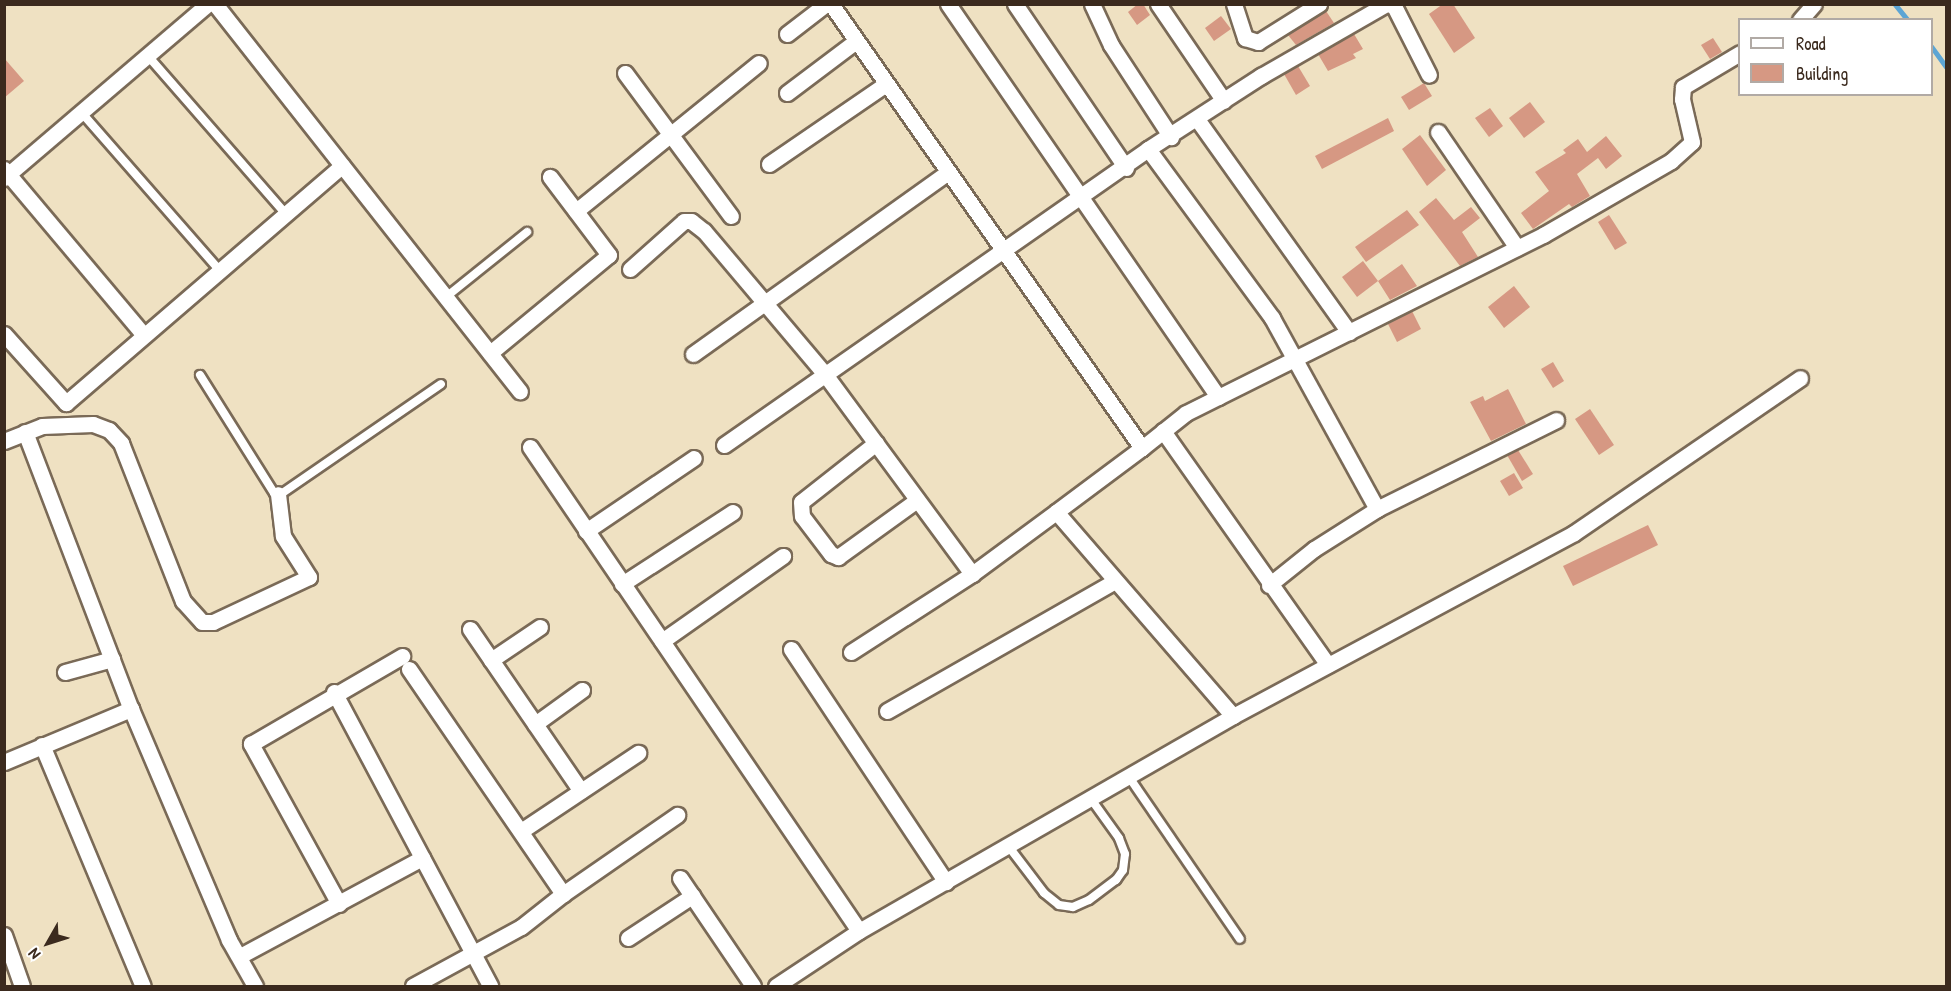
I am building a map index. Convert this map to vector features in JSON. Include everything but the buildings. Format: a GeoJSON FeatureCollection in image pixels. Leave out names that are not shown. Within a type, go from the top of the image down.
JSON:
{"type":"FeatureCollection","features":[{"type":"Feature","properties":{"kind":"street"},"geometry":{"type":"LineString","coordinates":[[143,334],[6,174],[208,4]]}},
{"type":"Feature","properties":{"kind":"street"},"geometry":{"type":"LineString","coordinates":[[215,4],[520,391]]}},
{"type":"Feature","properties":{"kind":"street"},"geometry":{"type":"LineString","coordinates":[[787,33],[826,4]]}},
{"type":"Feature","properties":{"kind":"street"},"geometry":{"type":"LineString","coordinates":[[831,4],[1142,448]]}},
{"type":"Feature","properties":{"kind":"street"},"geometry":{"type":"LineString","coordinates":[[948,4],[1079,200],[1218,397]]}},
{"type":"Feature","properties":{"kind":"street"},"geometry":{"type":"LineString","coordinates":[[1016,4],[1126,168]]}},
{"type":"Feature","properties":{"kind":"street"},"geometry":{"type":"LineString","coordinates":[[1158,4],[1224,101]]}},
{"type":"Feature","properties":{"kind":"street"},"geometry":{"type":"LineString","coordinates":[[1234,4],[1245,38],[1258,42],[1319,4]]}},
{"type":"Feature","properties":{"kind":"street"},"geometry":{"type":"LineString","coordinates":[[724,445],[824,373],[1126,168],[1148,149],[1387,4],[1394,6],[1429,75]]}},
{"type":"Feature","properties":{"kind":"street"},"geometry":{"type":"LineString","coordinates":[[1802,18],[1814,4]]}},
{"type":"Feature","properties":{"kind":"street"},"geometry":{"type":"LineString","coordinates":[[1097,6],[1111,45],[1171,137]]}},
{"type":"Feature","properties":{"kind":"street"},"geometry":{"type":"LineString","coordinates":[[787,93],[856,41]]}},
{"type":"Feature","properties":{"kind":"street"},"geometry":{"type":"LineString","coordinates":[[851,652],[972,574],[1163,431],[1218,397],[1292,358],[1517,248],[1689,149],[1692,142],[1682,99],[1683,87],[1738,54]]}},
{"type":"Feature","properties":{"kind":"street"},"geometry":{"type":"LineString","coordinates":[[576,211],[759,63]]}},
{"type":"Feature","properties":{"kind":"street"},"geometry":{"type":"LineString","coordinates":[[625,74],[668,136],[731,216]]}},
{"type":"Feature","properties":{"kind":"street"},"geometry":{"type":"LineString","coordinates":[[769,164],[886,84]]}},
{"type":"Feature","properties":{"kind":"street"},"geometry":{"type":"LineString","coordinates":[[1197,119],[1349,332]]}},
{"type":"Feature","properties":{"kind":"street"},"geometry":{"type":"LineString","coordinates":[[1438,132],[1517,248]]}},
{"type":"Feature","properties":{"kind":"street"},"geometry":{"type":"LineString","coordinates":[[1148,149],[1272,318],[1377,509]]}},
{"type":"Feature","properties":{"kind":"street"},"geometry":{"type":"LineString","coordinates":[[4,334],[66,403],[143,334],[342,166]]}},
{"type":"Feature","properties":{"kind":"street"},"geometry":{"type":"LineString","coordinates":[[693,354],[764,301],[948,172]]}},
{"type":"Feature","properties":{"kind":"street"},"geometry":{"type":"LineString","coordinates":[[490,353],[609,255],[550,177]]}},
{"type":"Feature","properties":{"kind":"street"},"geometry":{"type":"LineString","coordinates":[[630,269],[676,226],[691,221],[764,301],[824,373],[972,574]]}},
{"type":"Feature","properties":{"kind":"street"},"geometry":{"type":"LineString","coordinates":[[776,987],[859,931],[1233,716],[1574,533],[1800,378]]}},
{"type":"Feature","properties":{"kind":"street"},"geometry":{"type":"LineString","coordinates":[[1269,585],[1314,549],[1377,509],[1556,420]]}},
{"type":"Feature","properties":{"kind":"street"},"geometry":{"type":"LineString","coordinates":[[4,441],[42,426],[93,424],[109,430],[121,443],[183,601],[202,622],[213,622],[309,577],[283,536],[278,494]]}},
{"type":"Feature","properties":{"kind":"street"},"geometry":{"type":"LineString","coordinates":[[1163,431],[1269,585],[1328,665]]}},
{"type":"Feature","properties":{"kind":"street"},"geometry":{"type":"LineString","coordinates":[[25,432],[131,709],[229,940],[255,987]]}},
{"type":"Feature","properties":{"kind":"street"},"geometry":{"type":"LineString","coordinates":[[876,444],[801,502],[802,516],[831,554],[838,557],[917,500]]}},
{"type":"Feature","properties":{"kind":"street"},"geometry":{"type":"LineString","coordinates":[[530,447],[859,931]]}},
{"type":"Feature","properties":{"kind":"street"},"geometry":{"type":"LineString","coordinates":[[586,531],[694,458]]}},
{"type":"Feature","properties":{"kind":"street"},"geometry":{"type":"LineString","coordinates":[[622,584],[733,512]]}},
{"type":"Feature","properties":{"kind":"street"},"geometry":{"type":"LineString","coordinates":[[1056,512],[1233,716]]}},
{"type":"Feature","properties":{"kind":"street"},"geometry":{"type":"LineString","coordinates":[[662,641],[783,555]]}},
{"type":"Feature","properties":{"kind":"street"},"geometry":{"type":"LineString","coordinates":[[887,711],[1115,581]]}},
{"type":"Feature","properties":{"kind":"street"},"geometry":{"type":"LineString","coordinates":[[491,660],[540,627]]}},
{"type":"Feature","properties":{"kind":"street"},"geometry":{"type":"LineString","coordinates":[[470,629],[581,791]]}},
{"type":"Feature","properties":{"kind":"street"},"geometry":{"type":"LineString","coordinates":[[791,649],[946,882]]}},
{"type":"Feature","properties":{"kind":"street"},"geometry":{"type":"LineString","coordinates":[[65,672],[112,659]]}},
{"type":"Feature","properties":{"kind":"street"},"geometry":{"type":"LineString","coordinates":[[339,904],[251,744],[334,692],[406,663],[563,894]]}},
{"type":"Feature","properties":{"kind":"street"},"geometry":{"type":"LineString","coordinates":[[535,724],[582,690]]}},
{"type":"Feature","properties":{"kind":"street"},"geometry":{"type":"LineString","coordinates":[[334,692],[490,987]]}},
{"type":"Feature","properties":{"kind":"street"},"geometry":{"type":"LineString","coordinates":[[4,762],[131,709]]}},
{"type":"Feature","properties":{"kind":"street"},"geometry":{"type":"LineString","coordinates":[[42,746],[143,987]]}},
{"type":"Feature","properties":{"kind":"street"},"geometry":{"type":"LineString","coordinates":[[521,831],[639,753]]}},
{"type":"Feature","properties":{"kind":"street"},"geometry":{"type":"LineString","coordinates":[[413,987],[521,927],[563,894],[677,814]]}},
{"type":"Feature","properties":{"kind":"street"},"geometry":{"type":"LineString","coordinates":[[240,957],[422,858]]}},
{"type":"Feature","properties":{"kind":"street"},"geometry":{"type":"LineString","coordinates":[[680,878],[753,987]]}},
{"type":"Feature","properties":{"kind":"street"},"geometry":{"type":"LineString","coordinates":[[628,938],[692,896]]}},
{"type":"Feature","properties":{"kind":"street"},"geometry":{"type":"LineString","coordinates":[[4,935],[22,987]]}},
{"type":"Feature","properties":{"kind":"lane"},"geometry":{"type":"LineString","coordinates":[[148,56],[286,214]]}},
{"type":"Feature","properties":{"kind":"lane"},"geometry":{"type":"LineString","coordinates":[[81,112],[220,271]]}},
{"type":"Feature","properties":{"kind":"lane"},"geometry":{"type":"LineString","coordinates":[[446,297],[527,232]]}},
{"type":"Feature","properties":{"kind":"lane"},"geometry":{"type":"LineString","coordinates":[[200,375],[274,493],[278,494],[441,384]]}},
{"type":"Feature","properties":{"kind":"lane"},"geometry":{"type":"LineString","coordinates":[[1129,777],[1240,939]]}},
{"type":"Feature","properties":{"kind":"lane"},"geometry":{"type":"LineString","coordinates":[[1009,846],[1044,893],[1059,905],[1073,908],[1089,900],[1116,880],[1123,870],[1125,854],[1119,838],[1091,799]]}},
{"type":"Feature","properties":{"kind":"waterway"},"geometry":{"type":"LineString","coordinates":[[1895,4],[1906,18]]}},
{"type":"Feature","properties":{"kind":"waterway"},"geometry":{"type":"LineString","coordinates":[[1933,48],[1946,66]]}}]}
